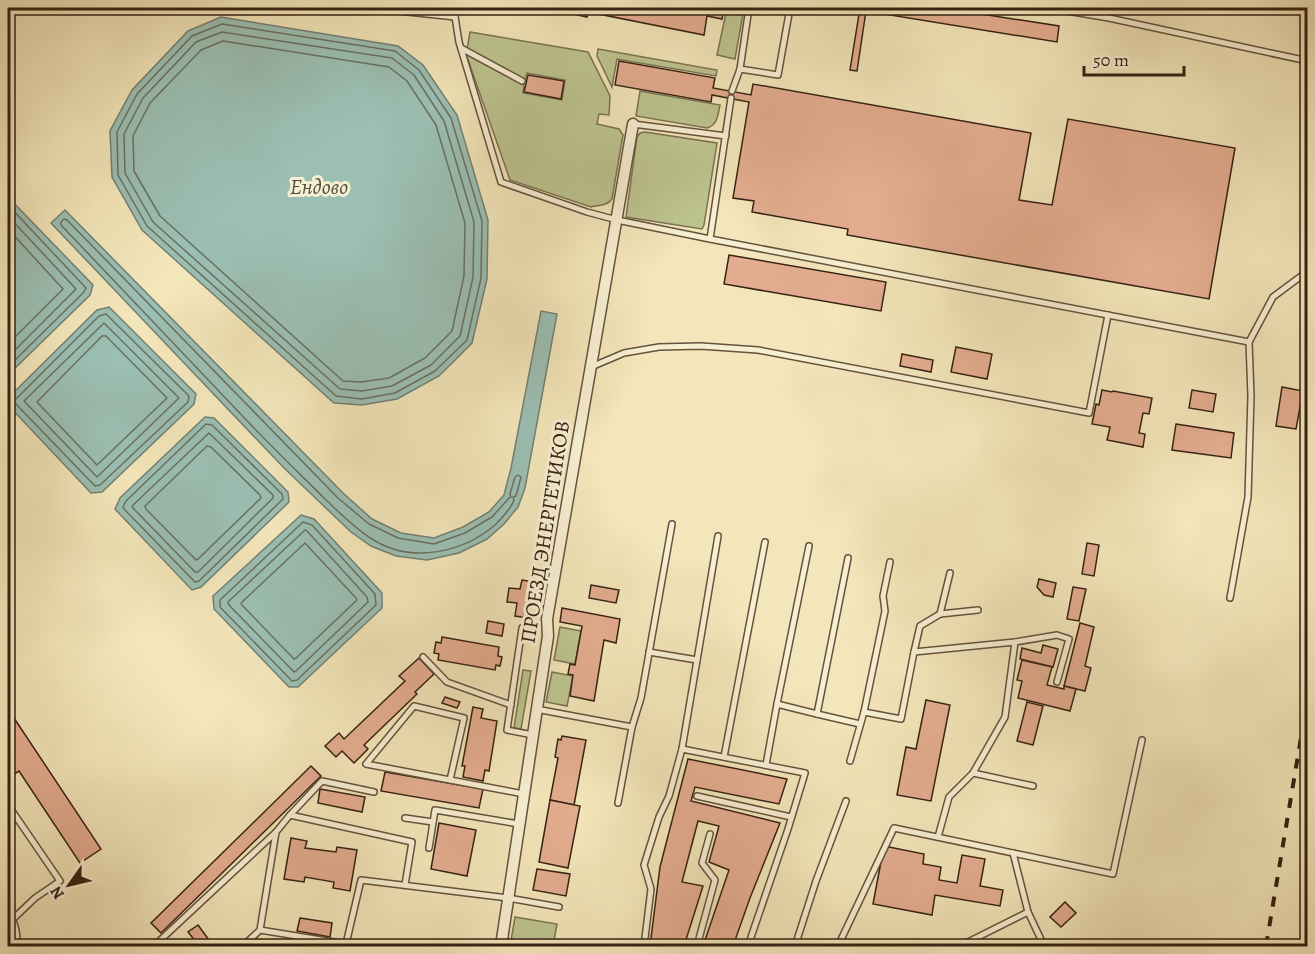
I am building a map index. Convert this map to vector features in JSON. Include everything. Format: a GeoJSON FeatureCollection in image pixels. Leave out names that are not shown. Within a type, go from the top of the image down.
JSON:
{"type":"FeatureCollection","features":[{"type":"Feature","properties":{"kind":"street","name":"ПРОЕЗД ЭНЕРГЕТИКОВ"},"geometry":{"type":"LineString","coordinates":[[501,946],[548,636],[547,619],[633,124]]}},
{"type":"Feature","properties":{"kind":"lane"},"geometry":{"type":"LineString","coordinates":[[370,8],[455,17]]}},
{"type":"Feature","properties":{"kind":"lane"},"geometry":{"type":"LineString","coordinates":[[457,8],[455,17],[461,48],[501,182],[617,220],[1249,342]]}},
{"type":"Feature","properties":{"kind":"lane"},"geometry":{"type":"LineString","coordinates":[[732,91],[740,69],[750,8]]}},
{"type":"Feature","properties":{"kind":"lane"},"geometry":{"type":"LineString","coordinates":[[740,69],[778,75],[790,8]]}},
{"type":"Feature","properties":{"kind":"lane"},"geometry":{"type":"LineString","coordinates":[[1049,8],[1095,15],[1308,61]]}},
{"type":"Feature","properties":{"kind":"lane"},"geometry":{"type":"LineString","coordinates":[[1095,15],[1096,8]]}},
{"type":"Feature","properties":{"kind":"lane"},"geometry":{"type":"LineString","coordinates":[[461,48],[522,81]]}},
{"type":"Feature","properties":{"kind":"lane"},"geometry":{"type":"LineString","coordinates":[[710,239],[731,98]]}},
{"type":"Feature","properties":{"kind":"lane"},"geometry":{"type":"LineString","coordinates":[[633,124],[726,136]]}},
{"type":"Feature","properties":{"kind":"lane"},"geometry":{"type":"LineString","coordinates":[[1230,598],[1248,497],[1251,396],[1249,342],[1273,297],[1308,271]]}},
{"type":"Feature","properties":{"kind":"lane"},"geometry":{"type":"LineString","coordinates":[[591,367],[624,353],[659,347],[701,346],[758,350],[1089,413],[1108,315]]}},
{"type":"Feature","properties":{"kind":"lane"},"geometry":{"type":"LineString","coordinates":[[618,803],[632,727],[641,698],[672,524]]}},
{"type":"Feature","properties":{"kind":"lane"},"geometry":{"type":"LineString","coordinates":[[644,946],[651,889],[644,865],[659,817],[669,796],[682,749],[718,536]]}},
{"type":"Feature","properties":{"kind":"lane"},"geometry":{"type":"LineString","coordinates":[[724,757],[765,542]]}},
{"type":"Feature","properties":{"kind":"lane"},"geometry":{"type":"LineString","coordinates":[[766,765],[809,546]]}},
{"type":"Feature","properties":{"kind":"lane"},"geometry":{"type":"LineString","coordinates":[[817,714],[848,558]]}},
{"type":"Feature","properties":{"kind":"lane"},"geometry":{"type":"LineString","coordinates":[[850,761],[864,712],[885,611],[883,596],[890,562]]}},
{"type":"Feature","properties":{"kind":"lane"},"geometry":{"type":"LineString","coordinates":[[940,614],[950,573]]}},
{"type":"Feature","properties":{"kind":"lane"},"geometry":{"type":"LineString","coordinates":[[864,712],[901,719],[920,626],[940,614],[978,610]]}},
{"type":"Feature","properties":{"kind":"lane"},"geometry":{"type":"LineString","coordinates":[[522,628],[507,730],[532,735]]}},
{"type":"Feature","properties":{"kind":"lane"},"geometry":{"type":"LineString","coordinates":[[914,652],[1015,642],[1057,635],[1069,639],[1057,682]]}},
{"type":"Feature","properties":{"kind":"lane"},"geometry":{"type":"LineString","coordinates":[[938,837],[949,797],[973,772],[1005,717],[1015,642]]}},
{"type":"Feature","properties":{"kind":"lane"},"geometry":{"type":"LineString","coordinates":[[649,652],[697,660]]}},
{"type":"Feature","properties":{"kind":"lane"},"geometry":{"type":"LineString","coordinates":[[423,657],[447,682],[511,705]]}},
{"type":"Feature","properties":{"kind":"lane"},"geometry":{"type":"LineString","coordinates":[[777,704],[861,724]]}},
{"type":"Feature","properties":{"kind":"lane"},"geometry":{"type":"LineString","coordinates":[[450,780],[464,718],[414,706],[366,764],[450,780],[524,794]]}},
{"type":"Feature","properties":{"kind":"lane"},"geometry":{"type":"LineString","coordinates":[[536,709],[632,727]]}},
{"type":"Feature","properties":{"kind":"lane"},"geometry":{"type":"LineString","coordinates":[[838,946],[894,828],[1113,874],[1142,740]]}},
{"type":"Feature","properties":{"kind":"lane"},"geometry":{"type":"LineString","coordinates":[[682,749],[805,773],[748,946]]}},
{"type":"Feature","properties":{"kind":"lane"},"geometry":{"type":"LineString","coordinates":[[973,772],[1033,786]]}},
{"type":"Feature","properties":{"kind":"lane"},"geometry":{"type":"LineString","coordinates":[[154,946],[276,832],[322,781],[374,792]]}},
{"type":"Feature","properties":{"kind":"lane"},"geometry":{"type":"LineString","coordinates":[[697,795],[791,817]]}},
{"type":"Feature","properties":{"kind":"lane"},"geometry":{"type":"LineString","coordinates":[[795,946],[846,801]]}},
{"type":"Feature","properties":{"kind":"lane"},"geometry":{"type":"LineString","coordinates":[[8,805],[60,881],[10,918]]}},
{"type":"Feature","properties":{"kind":"lane"},"geometry":{"type":"LineString","coordinates":[[429,848],[435,810],[519,824]]}},
{"type":"Feature","properties":{"kind":"lane"},"geometry":{"type":"LineString","coordinates":[[290,815],[412,842],[405,885]]}},
{"type":"Feature","properties":{"kind":"lane"},"geometry":{"type":"LineString","coordinates":[[405,818],[433,822]]}},
{"type":"Feature","properties":{"kind":"lane"},"geometry":{"type":"LineString","coordinates":[[243,946],[260,930],[276,832]]}},
{"type":"Feature","properties":{"kind":"lane"},"geometry":{"type":"LineString","coordinates":[[697,946],[715,880],[702,862],[710,834]]}},
{"type":"Feature","properties":{"kind":"lane"},"geometry":{"type":"LineString","coordinates":[[1013,853],[1028,912],[1044,946]]}},
{"type":"Feature","properties":{"kind":"lane"},"geometry":{"type":"LineString","coordinates":[[260,930],[346,944],[361,880],[508,898],[559,908]]}},
{"type":"Feature","properties":{"kind":"lane"},"geometry":{"type":"LineString","coordinates":[[8,910],[17,940],[16,946]]}},
{"type":"Feature","properties":{"kind":"lane"},"geometry":{"type":"LineString","coordinates":[[960,946],[1028,912]]}},
{"type":"Feature","properties":{"kind":"green space"},"geometry":{"type":"Polygon","coordinates":[[[727,8],[744,8],[735,59],[717,55],[727,8]]]}},
{"type":"Feature","properties":{"kind":"green space"},"geometry":{"type":"Polygon","coordinates":[[[470,32],[588,52],[610,96],[609,115],[599,114],[597,124],[619,129],[623,135],[610,201],[591,207],[510,180],[466,54],[524,85],[523,93],[562,100],[565,80],[527,73],[525,80],[467,49],[470,32]]]}},
{"type":"Feature","properties":{"kind":"green space"},"geometry":{"type":"Polygon","coordinates":[[[598,49],[717,70],[716,76],[617,59],[612,87],[597,56],[598,49]]]}},
{"type":"Feature","properties":{"kind":"green space"},"geometry":{"type":"Polygon","coordinates":[[[640,91],[720,105],[717,119],[711,127],[707,128],[636,116],[640,91]]]}},
{"type":"Feature","properties":{"kind":"green space"},"geometry":{"type":"Polygon","coordinates":[[[640,133],[717,143],[702,229],[626,217],[637,137],[640,133]]]}},
{"type":"Feature","properties":{"kind":"green space"},"geometry":{"type":"Polygon","coordinates":[[[560,627],[581,631],[575,664],[554,660],[560,627]]]}},
{"type":"Feature","properties":{"kind":"green space"},"geometry":{"type":"Polygon","coordinates":[[[523,670],[531,671],[521,729],[514,728],[523,670]]]}},
{"type":"Feature","properties":{"kind":"green space"},"geometry":{"type":"Polygon","coordinates":[[[552,672],[573,676],[567,706],[546,702],[552,672]]]}},
{"type":"Feature","properties":{"kind":"green space"},"geometry":{"type":"Polygon","coordinates":[[[515,917],[557,924],[553,946],[510,946],[515,917]]]}},
{"type":"Feature","properties":{"kind":"water","name":"Ендово"},"geometry":{"type":"Polygon","coordinates":[[[221,17],[398,46],[423,65],[457,115],[488,220],[487,279],[472,343],[439,376],[397,399],[362,405],[334,403],[142,230],[112,177],[110,131],[132,90],[188,31],[221,17]]]}},
{"type":"Feature","properties":{"kind":"water"},"geometry":{"type":"Polygon","coordinates":[[[8,197],[93,285],[90,295],[8,375],[8,197]]]}},
{"type":"Feature","properties":{"kind":"water"},"geometry":{"type":"Polygon","coordinates":[[[65,210],[343,493],[372,519],[401,533],[434,538],[463,527],[489,512],[504,495],[541,311],[557,314],[525,488],[518,507],[487,539],[459,553],[427,560],[396,556],[371,546],[351,532],[284,468],[51,223],[65,210]]]}},
{"type":"Feature","properties":{"kind":"water"},"geometry":{"type":"Polygon","coordinates":[[[109,307],[196,394],[194,404],[102,492],[91,493],[9,406],[10,396],[97,310],[109,307]]]}},
{"type":"Feature","properties":{"kind":"water"},"geometry":{"type":"Polygon","coordinates":[[[205,417],[214,418],[288,492],[289,502],[201,587],[192,590],[115,509],[120,498],[205,417]]]}},
{"type":"Feature","properties":{"kind":"water"},"geometry":{"type":"Polygon","coordinates":[[[301,515],[314,519],[382,593],[382,608],[298,687],[289,687],[214,609],[213,596],[301,515]]]}},
{"type":"Feature","properties":{"kind":"building"},"geometry":{"type":"Polygon","coordinates":[[[549,8],[724,8],[722,19],[707,16],[704,35],[588,12],[587,17],[549,8]]]}},
{"type":"Feature","properties":{"kind":"building"},"geometry":{"type":"Polygon","coordinates":[[[860,8],[943,8],[1059,26],[1057,42],[866,11],[857,71],[850,70],[860,8]]]}},
{"type":"Feature","properties":{"kind":"building"},"geometry":{"type":"Polygon","coordinates":[[[619,61],[715,78],[713,88],[751,95],[753,84],[1031,133],[1019,200],[1052,205],[1068,119],[1235,148],[1209,299],[847,235],[848,229],[752,212],[754,201],[733,198],[749,102],[712,95],[711,102],[615,85],[619,61]]]}},
{"type":"Feature","properties":{"kind":"building"},"geometry":{"type":"Polygon","coordinates":[[[528,75],[564,81],[561,99],[524,92],[528,75]]]}},
{"type":"Feature","properties":{"kind":"building"},"geometry":{"type":"Polygon","coordinates":[[[729,255],[886,282],[881,311],[724,284],[729,255]]]}},
{"type":"Feature","properties":{"kind":"building"},"geometry":{"type":"Polygon","coordinates":[[[956,347],[992,354],[987,379],[951,372],[956,347]]]}},
{"type":"Feature","properties":{"kind":"building"},"geometry":{"type":"Polygon","coordinates":[[[902,354],[933,360],[931,372],[900,366],[902,354]]]}},
{"type":"Feature","properties":{"kind":"building"},"geometry":{"type":"Polygon","coordinates":[[[1282,387],[1303,391],[1296,429],[1276,426],[1282,387]]]}},
{"type":"Feature","properties":{"kind":"building"},"geometry":{"type":"Polygon","coordinates":[[[1102,390],[1152,398],[1149,414],[1143,413],[1139,433],[1145,434],[1143,447],[1107,440],[1110,427],[1092,424],[1096,404],[1099,405],[1102,390]]]}},
{"type":"Feature","properties":{"kind":"building"},"geometry":{"type":"Polygon","coordinates":[[[1192,390],[1216,394],[1213,412],[1189,408],[1192,390]]]}},
{"type":"Feature","properties":{"kind":"building"},"geometry":{"type":"Polygon","coordinates":[[[1176,424],[1234,433],[1231,458],[1172,450],[1176,424]]]}},
{"type":"Feature","properties":{"kind":"building"},"geometry":{"type":"Polygon","coordinates":[[[1087,543],[1099,545],[1094,576],[1082,574],[1087,543]]]}},
{"type":"Feature","properties":{"kind":"building"},"geometry":{"type":"Polygon","coordinates":[[[1039,579],[1056,583],[1053,597],[1044,595],[1037,587],[1039,579]]]}},
{"type":"Feature","properties":{"kind":"building"},"geometry":{"type":"Polygon","coordinates":[[[522,580],[534,582],[528,618],[515,616],[517,603],[507,602],[509,588],[520,589],[522,580]]]}},
{"type":"Feature","properties":{"kind":"building"},"geometry":{"type":"Polygon","coordinates":[[[591,585],[619,590],[616,603],[589,598],[591,585]]]}},
{"type":"Feature","properties":{"kind":"building"},"geometry":{"type":"Polygon","coordinates":[[[1073,587],[1086,589],[1079,621],[1067,619],[1073,587]]]}},
{"type":"Feature","properties":{"kind":"building"},"geometry":{"type":"Polygon","coordinates":[[[562,608],[620,619],[616,643],[604,640],[594,701],[570,696],[573,675],[568,674],[570,664],[575,665],[582,626],[560,622],[562,608]]]}},
{"type":"Feature","properties":{"kind":"building"},"geometry":{"type":"Polygon","coordinates":[[[488,621],[504,624],[502,636],[486,633],[488,621]]]}},
{"type":"Feature","properties":{"kind":"building"},"geometry":{"type":"Polygon","coordinates":[[[1080,623],[1094,627],[1085,666],[1091,668],[1085,691],[1064,686],[1080,623]]]}},
{"type":"Feature","properties":{"kind":"building"},"geometry":{"type":"Polygon","coordinates":[[[442,637],[499,647],[498,656],[502,657],[500,666],[496,665],[495,670],[438,660],[439,654],[434,653],[436,642],[441,643],[442,637]]]}},
{"type":"Feature","properties":{"kind":"building"},"geometry":{"type":"Polygon","coordinates":[[[1043,645],[1058,649],[1053,667],[1020,659],[1022,648],[1041,653],[1043,645]]]}},
{"type":"Feature","properties":{"kind":"building"},"geometry":{"type":"Polygon","coordinates":[[[419,658],[434,674],[415,692],[417,694],[364,745],[368,749],[354,763],[342,751],[336,757],[325,746],[339,733],[344,739],[405,681],[399,676],[419,658]]]}},
{"type":"Feature","properties":{"kind":"building"},"geometry":{"type":"Polygon","coordinates":[[[1022,660],[1052,667],[1047,685],[1076,689],[1070,711],[1018,698],[1022,681],[1017,680],[1022,660]]]}},
{"type":"Feature","properties":{"kind":"building"},"geometry":{"type":"Polygon","coordinates":[[[445,697],[460,702],[457,708],[442,703],[445,697]]]}},
{"type":"Feature","properties":{"kind":"building"},"geometry":{"type":"Polygon","coordinates":[[[926,700],[950,705],[931,801],[897,795],[906,747],[916,749],[926,700]]]}},
{"type":"Feature","properties":{"kind":"building"},"geometry":{"type":"Polygon","coordinates":[[[1027,702],[1043,706],[1033,745],[1017,741],[1027,702]]]}},
{"type":"Feature","properties":{"kind":"building"},"geometry":{"type":"Polygon","coordinates":[[[473,707],[483,709],[481,718],[497,721],[489,771],[485,770],[483,781],[463,777],[465,766],[462,766],[473,707]]]}},
{"type":"Feature","properties":{"kind":"building"},"geometry":{"type":"Polygon","coordinates":[[[8,709],[101,849],[80,863],[19,771],[8,778],[8,709]]]}},
{"type":"Feature","properties":{"kind":"building"},"geometry":{"type":"Polygon","coordinates":[[[562,736],[586,740],[574,805],[550,800],[558,758],[555,757],[558,739],[561,740],[562,736]]]}},
{"type":"Feature","properties":{"kind":"building"},"geometry":{"type":"Polygon","coordinates":[[[688,759],[787,779],[779,804],[695,787],[691,801],[780,823],[733,946],[703,946],[729,870],[709,862],[719,826],[698,821],[682,882],[703,886],[684,946],[650,946],[660,867],[688,759]]]}},
{"type":"Feature","properties":{"kind":"building"},"geometry":{"type":"Polygon","coordinates":[[[311,766],[321,776],[161,933],[151,923],[311,766]]]}},
{"type":"Feature","properties":{"kind":"building"},"geometry":{"type":"Polygon","coordinates":[[[385,772],[483,789],[479,808],[381,791],[385,772]]]}},
{"type":"Feature","properties":{"kind":"building"},"geometry":{"type":"Polygon","coordinates":[[[320,789],[365,797],[362,812],[318,803],[320,789]]]}},
{"type":"Feature","properties":{"kind":"building"},"geometry":{"type":"Polygon","coordinates":[[[550,800],[580,806],[568,868],[539,862],[550,800]]]}},
{"type":"Feature","properties":{"kind":"building"},"geometry":{"type":"Polygon","coordinates":[[[439,823],[476,830],[467,876],[431,869],[439,823]]]}},
{"type":"Feature","properties":{"kind":"building"},"geometry":{"type":"Polygon","coordinates":[[[291,838],[307,841],[305,848],[336,852],[337,847],[357,850],[350,891],[333,888],[334,882],[305,877],[304,882],[284,879],[291,838]]]}},
{"type":"Feature","properties":{"kind":"building"},"geometry":{"type":"Polygon","coordinates":[[[884,846],[924,854],[923,864],[941,867],[939,880],[957,883],[962,855],[985,859],[980,886],[1003,890],[1000,906],[935,895],[932,915],[873,904],[884,846]]]}},
{"type":"Feature","properties":{"kind":"building"},"geometry":{"type":"Polygon","coordinates":[[[537,869],[570,874],[566,896],[533,890],[537,869]]]}},
{"type":"Feature","properties":{"kind":"building"},"geometry":{"type":"Polygon","coordinates":[[[1065,902],[1076,913],[1061,927],[1050,917],[1065,902]]]}},
{"type":"Feature","properties":{"kind":"building"},"geometry":{"type":"Polygon","coordinates":[[[300,918],[332,923],[330,937],[297,931],[300,918]]]}},
{"type":"Feature","properties":{"kind":"building"},"geometry":{"type":"Polygon","coordinates":[[[198,925],[209,940],[200,946],[190,946],[196,942],[188,932],[198,925]]]}},
{"type":"Feature","properties":{"kind":"railway"},"geometry":{"type":"LineString","coordinates":[[1266,946],[1308,696]]}}]}
